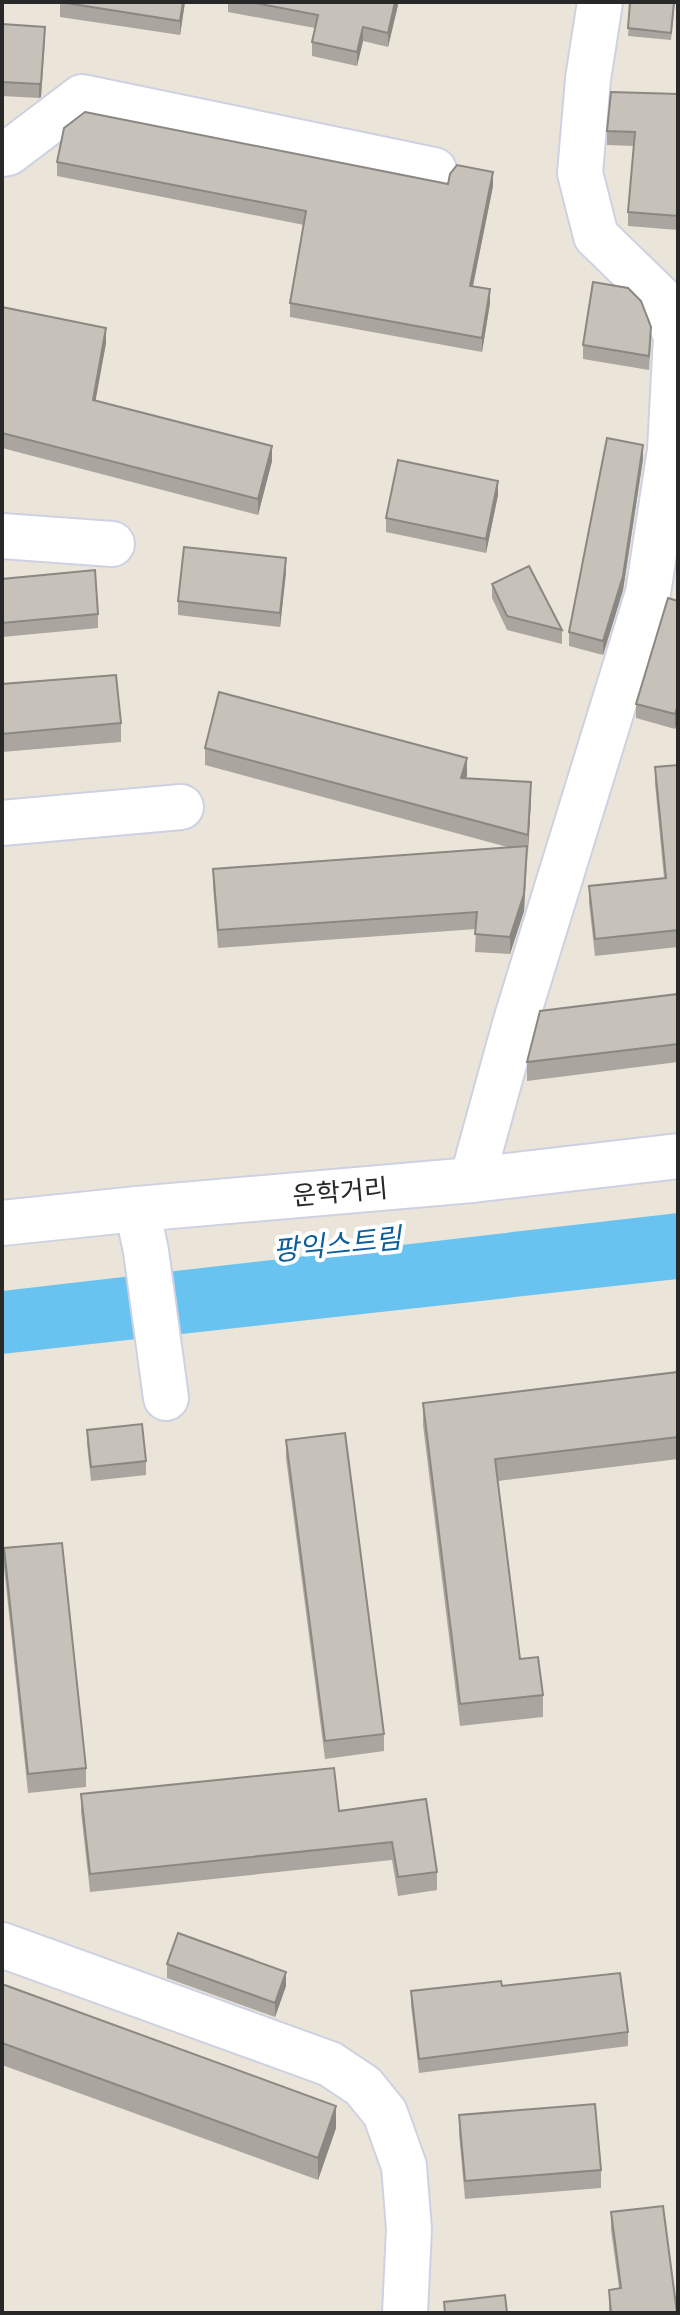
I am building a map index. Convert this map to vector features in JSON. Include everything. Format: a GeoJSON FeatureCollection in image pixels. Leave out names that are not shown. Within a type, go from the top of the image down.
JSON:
{"type":"FeatureCollection","features":[{"type":"Feature","properties":{"kind":"street"},"geometry":{"type":"LineString","coordinates":[[472,1180],[515,1024],[648,593],[670,450],[676,337],[663,301],[596,236],[580,173],[588,79],[600,2]]}},
{"type":"Feature","properties":{"kind":"street"},"geometry":{"type":"LineString","coordinates":[[2,154],[8,153],[82,97],[434,170]]}},
{"type":"Feature","properties":{"kind":"street"},"geometry":{"type":"LineString","coordinates":[[2,536],[112,544]]}},
{"type":"Feature","properties":{"kind":"street"},"geometry":{"type":"LineString","coordinates":[[2,823],[181,807]]}},
{"type":"Feature","properties":{"kind":"street","name":"운학거리"},"geometry":{"type":"LineString","coordinates":[[2,1223],[472,1180],[678,1156]]}},
{"type":"Feature","properties":{"kind":"street"},"geometry":{"type":"LineString","coordinates":[[137,1209],[165,1382]]}},
{"type":"Feature","properties":{"kind":"street"},"geometry":{"type":"LineString","coordinates":[[2,1945],[330,2064],[363,2086],[385,2113],[404,2166],[409,2229],[405,2313]]}},
{"type":"Feature","properties":{"kind":"water"},"geometry":{"type":"Polygon","coordinates":[[[678,1213],[678,1279],[2,1354],[2,1291],[678,1213]]]}},
{"type":"Feature","properties":{"kind":"building"},"geometry":{"type":"Polygon","coordinates":[[[60,2],[183,2],[180,21],[60,2]]]}},
{"type":"Feature","properties":{"kind":"building"},"geometry":{"type":"Polygon","coordinates":[[[250,2],[395,2],[388,33],[363,27],[357,52],[312,42],[318,15],[250,2]]]}},
{"type":"Feature","properties":{"kind":"building"},"geometry":{"type":"Polygon","coordinates":[[[630,2],[674,2],[671,33],[628,28],[630,2]]]}},
{"type":"Feature","properties":{"kind":"building"},"geometry":{"type":"Polygon","coordinates":[[[2,24],[45,27],[41,83],[2,82],[2,24]]]}},
{"type":"Feature","properties":{"kind":"building"},"geometry":{"type":"Polygon","coordinates":[[[611,92],[678,94],[678,216],[628,212],[635,132],[607,131],[611,92]]]}},
{"type":"Feature","properties":{"kind":"building"},"geometry":{"type":"Polygon","coordinates":[[[85,112],[448,184],[450,174],[457,165],[493,172],[470,286],[490,289],[482,338],[290,303],[306,211],[57,162],[64,128],[85,112]]]}},
{"type":"Feature","properties":{"kind":"building"},"geometry":{"type":"Polygon","coordinates":[[[593,282],[628,288],[641,301],[651,327],[649,356],[583,345],[593,282]]]}},
{"type":"Feature","properties":{"kind":"building"},"geometry":{"type":"Polygon","coordinates":[[[2,307],[106,328],[93,400],[272,446],[258,499],[2,433],[2,307]]]}},
{"type":"Feature","properties":{"kind":"building"},"geometry":{"type":"Polygon","coordinates":[[[607,438],[643,445],[623,576],[603,641],[569,632],[607,438]]]}},
{"type":"Feature","properties":{"kind":"building"},"geometry":{"type":"Polygon","coordinates":[[[398,460],[498,481],[486,539],[386,518],[398,460]]]}},
{"type":"Feature","properties":{"kind":"building"},"geometry":{"type":"Polygon","coordinates":[[[184,547],[286,558],[280,613],[178,601],[184,547]]]}},
{"type":"Feature","properties":{"kind":"building"},"geometry":{"type":"Polygon","coordinates":[[[529,566],[562,630],[507,616],[492,584],[529,566]]]}},
{"type":"Feature","properties":{"kind":"building"},"geometry":{"type":"Polygon","coordinates":[[[95,570],[98,614],[2,623],[2,579],[95,570]]]}},
{"type":"Feature","properties":{"kind":"building"},"geometry":{"type":"Polygon","coordinates":[[[668,598],[678,601],[678,705],[675,714],[636,704],[668,598]]]}},
{"type":"Feature","properties":{"kind":"building"},"geometry":{"type":"Polygon","coordinates":[[[116,675],[121,723],[2,734],[2,684],[116,675]]]}},
{"type":"Feature","properties":{"kind":"building"},"geometry":{"type":"Polygon","coordinates":[[[219,692],[467,758],[461,778],[531,782],[528,835],[205,748],[219,692]]]}},
{"type":"Feature","properties":{"kind":"building"},"geometry":{"type":"Polygon","coordinates":[[[678,765],[678,930],[595,939],[589,886],[666,878],[655,767],[678,765]]]}},
{"type":"Feature","properties":{"kind":"building"},"geometry":{"type":"Polygon","coordinates":[[[527,846],[524,894],[510,937],[475,934],[477,912],[218,930],[213,869],[527,846]]]}},
{"type":"Feature","properties":{"kind":"building"},"geometry":{"type":"Polygon","coordinates":[[[678,994],[678,1044],[527,1062],[540,1011],[678,994]]]}},
{"type":"Feature","properties":{"kind":"building"},"geometry":{"type":"Polygon","coordinates":[[[678,1372],[678,1437],[495,1459],[520,1659],[538,1657],[543,1695],[460,1704],[423,1403],[678,1372]]]}},
{"type":"Feature","properties":{"kind":"building"},"geometry":{"type":"Polygon","coordinates":[[[142,1424],[146,1461],[91,1467],[87,1430],[142,1424]]]}},
{"type":"Feature","properties":{"kind":"building"},"geometry":{"type":"Polygon","coordinates":[[[345,1433],[384,1734],[325,1741],[286,1440],[345,1433]]]}},
{"type":"Feature","properties":{"kind":"building"},"geometry":{"type":"Polygon","coordinates":[[[62,1543],[86,1768],[28,1774],[4,1548],[62,1543]]]}},
{"type":"Feature","properties":{"kind":"building"},"geometry":{"type":"Polygon","coordinates":[[[334,1768],[339,1811],[426,1799],[437,1872],[398,1877],[392,1842],[90,1874],[81,1794],[334,1768]]]}},
{"type":"Feature","properties":{"kind":"building"},"geometry":{"type":"Polygon","coordinates":[[[178,1933],[286,1972],[275,2003],[167,1964],[178,1933]]]}},
{"type":"Feature","properties":{"kind":"building"},"geometry":{"type":"Polygon","coordinates":[[[620,1973],[628,2032],[419,2059],[411,1991],[501,1981],[502,1986],[620,1973]]]}},
{"type":"Feature","properties":{"kind":"building"},"geometry":{"type":"Polygon","coordinates":[[[2,1984],[336,2106],[318,2158],[2,2043],[2,1984]]]}},
{"type":"Feature","properties":{"kind":"building"},"geometry":{"type":"Polygon","coordinates":[[[595,2104],[601,2170],[465,2181],[459,2115],[595,2104]]]}},
{"type":"Feature","properties":{"kind":"building"},"geometry":{"type":"Polygon","coordinates":[[[663,2206],[677,2313],[611,2313],[609,2290],[621,2288],[611,2212],[663,2206]]]}},
{"type":"Feature","properties":{"kind":"building"},"geometry":{"type":"Polygon","coordinates":[[[505,2295],[507,2313],[445,2313],[444,2302],[505,2295]]]}},
{"type":"Feature","properties":{"kind":"water label","name":"팡익스트림"},"geometry":{"type":"Point","coordinates":[337,1243]}}]}
